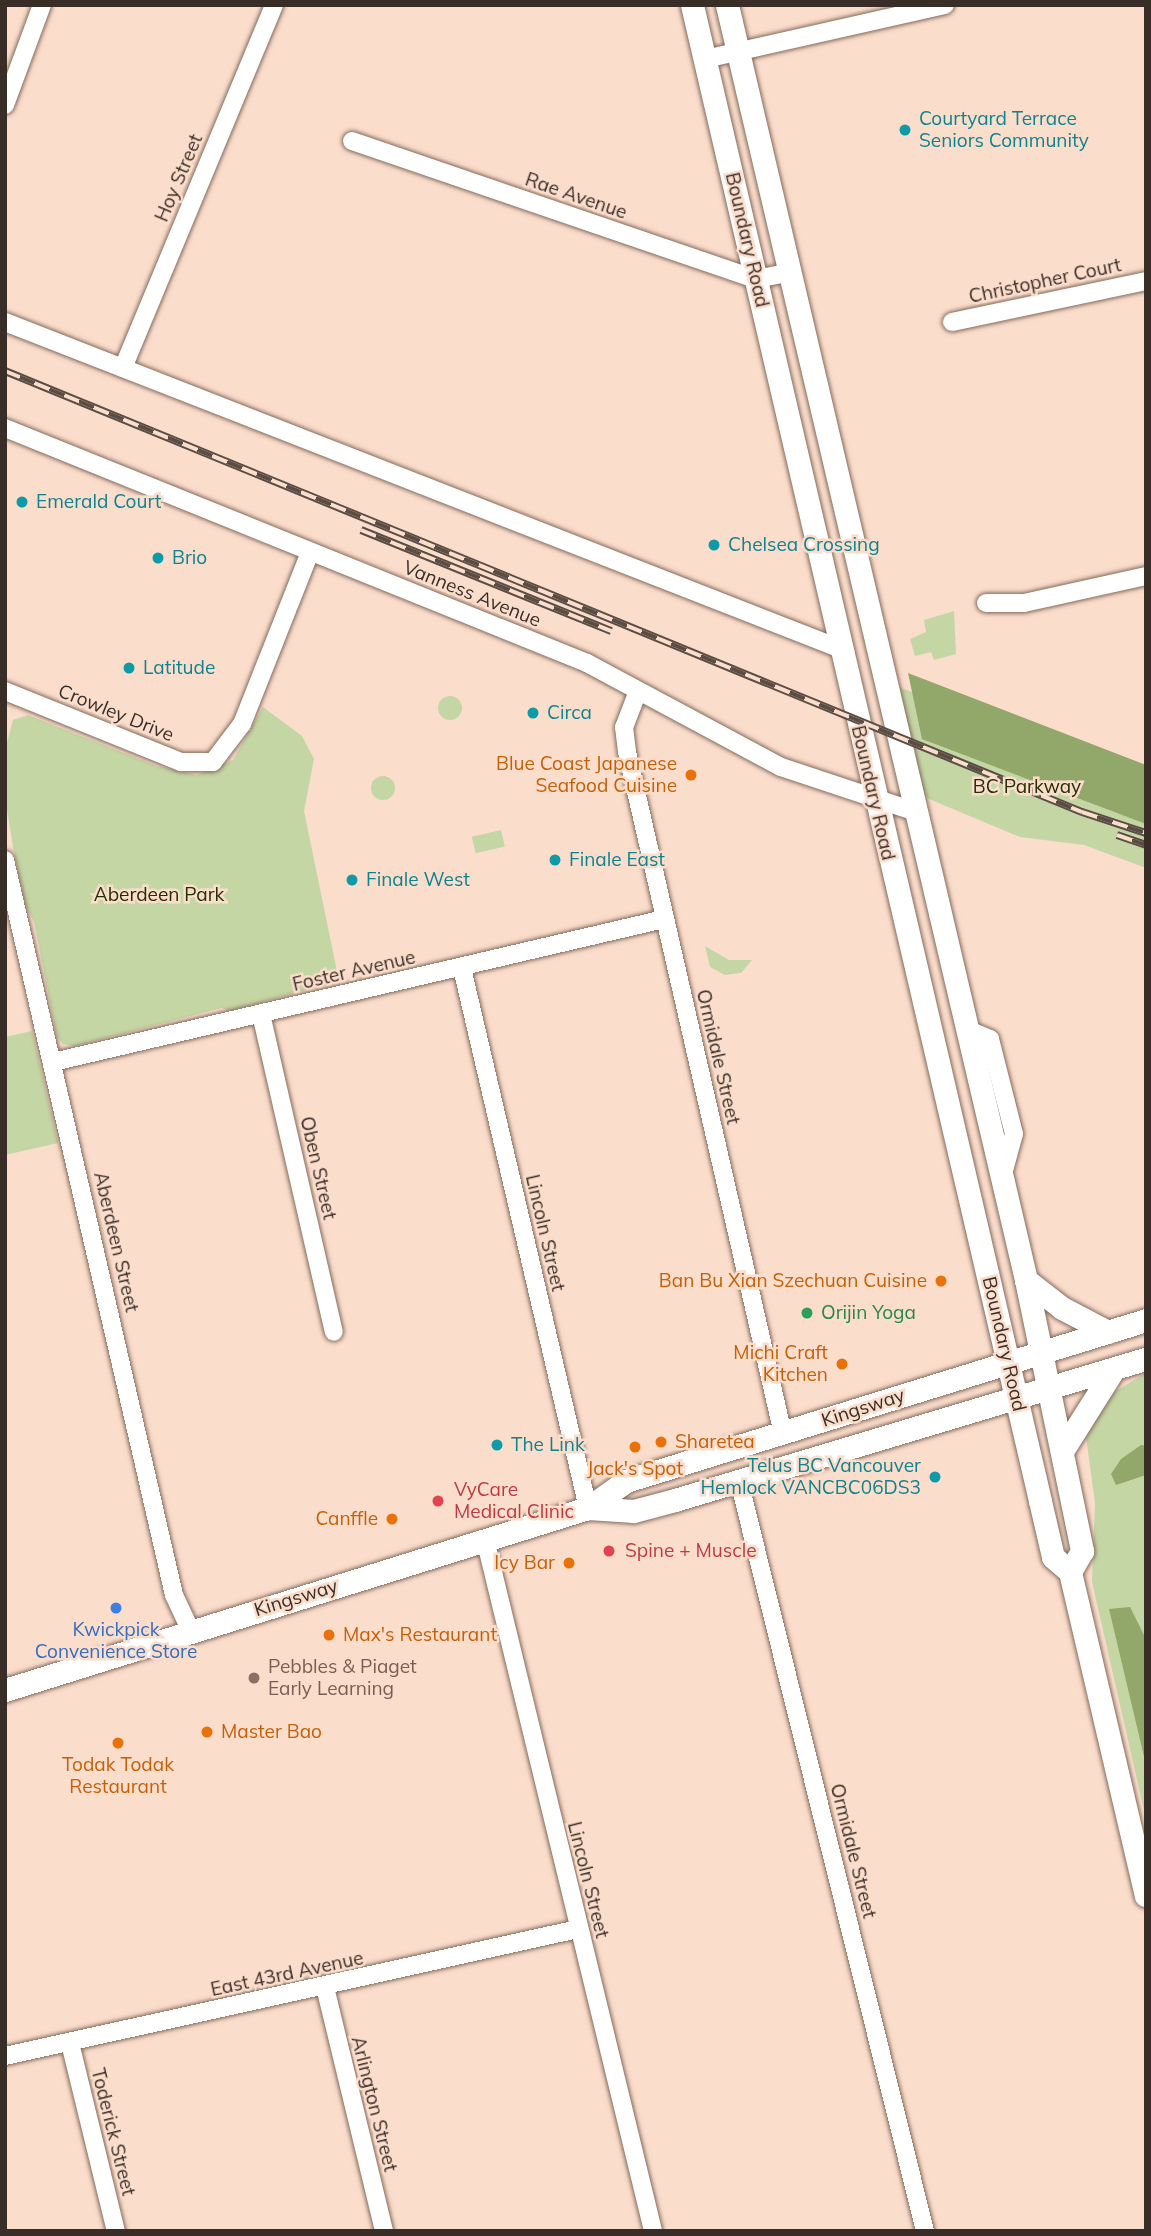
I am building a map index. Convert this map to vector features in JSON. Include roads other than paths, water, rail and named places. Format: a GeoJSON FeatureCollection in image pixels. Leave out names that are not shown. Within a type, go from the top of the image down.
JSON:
{"type":"FeatureCollection","features":[{"type":"Feature","properties":{"kind":"main road","name":"Boundary Road"},"geometry":{"type":"LineString","coordinates":[[692,5],[1053,1557],[1070,1572],[1146,1895]]}},
{"type":"Feature","properties":{"kind":"main road","name":"Boundary Road"},"geometry":{"type":"LineString","coordinates":[[727,5],[787,273],[1026,1280],[1082,1551],[1070,1572]]}},
{"type":"Feature","properties":{"kind":"main road"},"geometry":{"type":"LineString","coordinates":[[1026,1280],[1062,1308],[1108,1332]]}},
{"type":"Feature","properties":{"kind":"main road","name":"Kingsway"},"geometry":{"type":"LineString","coordinates":[[5,1690],[588,1508],[626,1481],[1146,1320]]}},
{"type":"Feature","properties":{"kind":"main road","name":"Kingsway"},"geometry":{"type":"LineString","coordinates":[[588,1508],[634,1511],[1146,1359]]}},
{"type":"Feature","properties":{"kind":"main road"},"geometry":{"type":"LineString","coordinates":[[1062,1451],[1112,1370]]}},
{"type":"Feature","properties":{"kind":"street"},"geometry":{"type":"LineString","coordinates":[[5,105],[42,5]]}},
{"type":"Feature","properties":{"kind":"street","name":"Hoy Street"},"geometry":{"type":"LineString","coordinates":[[123,368],[274,5]]}},
{"type":"Feature","properties":{"kind":"street"},"geometry":{"type":"LineString","coordinates":[[705,59],[943,5]]}},
{"type":"Feature","properties":{"kind":"street","name":"Rae Avenue"},"geometry":{"type":"LineString","coordinates":[[352,141],[756,279],[787,273]]}},
{"type":"Feature","properties":{"kind":"street","name":"Christopher Court"},"geometry":{"type":"LineString","coordinates":[[952,322],[1146,281]]}},
{"type":"Feature","properties":{"kind":"street"},"geometry":{"type":"LineString","coordinates":[[5,323],[841,649]]}},
{"type":"Feature","properties":{"kind":"street","name":"Vanness Avenue"},"geometry":{"type":"LineString","coordinates":[[5,428],[557,650],[781,767],[916,812]]}},
{"type":"Feature","properties":{"kind":"street","name":"Crowley Drive"},"geometry":{"type":"LineString","coordinates":[[7,698],[181,762],[213,762],[242,724],[310,552]]}},
{"type":"Feature","properties":{"kind":"street"},"geometry":{"type":"LineString","coordinates":[[986,603],[1024,603],[1146,576]]}},
{"type":"Feature","properties":{"kind":"street","name":"Ormidale Street"},"geometry":{"type":"LineString","coordinates":[[638,691],[624,737],[783,1434]]}},
{"type":"Feature","properties":{"kind":"street","name":"Aberdeen Street"},"geometry":{"type":"LineString","coordinates":[[5,860],[8,887],[53,1062],[174,1595],[191,1631]]}},
{"type":"Feature","properties":{"kind":"street","name":"Foster Avenue"},"geometry":{"type":"LineString","coordinates":[[53,1062],[664,919]]}},
{"type":"Feature","properties":{"kind":"street","name":"Lincoln Street"},"geometry":{"type":"LineString","coordinates":[[462,968],[588,1508]]}},
{"type":"Feature","properties":{"kind":"street","name":"Oben Street"},"geometry":{"type":"LineString","coordinates":[[261,1014],[334,1332]]}},
{"type":"Feature","properties":{"kind":"street","name":"Ormidale Street"},"geometry":{"type":"LineString","coordinates":[[739,1481],[925,2231]]}},
{"type":"Feature","properties":{"kind":"street","name":"Lincoln Street"},"geometry":{"type":"LineString","coordinates":[[485,1539],[653,2231]]}},
{"type":"Feature","properties":{"kind":"street","name":"East 43rd Avenue"},"geometry":{"type":"LineString","coordinates":[[5,2056],[578,1929]]}},
{"type":"Feature","properties":{"kind":"street","name":"Arlington Street"},"geometry":{"type":"LineString","coordinates":[[325,1987],[384,2231]]}},
{"type":"Feature","properties":{"kind":"street","name":"Toderick Street"},"geometry":{"type":"LineString","coordinates":[[70,2043],[116,2231]]}},
{"type":"Feature","properties":{"kind":"railway"},"geometry":{"type":"LineString","coordinates":[[5,371],[1082,812],[1146,833]]}},
{"type":"Feature","properties":{"kind":"railway"},"geometry":{"type":"LineString","coordinates":[[361,530],[611,631]]}},
{"type":"Feature","properties":{"kind":"railway"},"geometry":{"type":"LineString","coordinates":[[1117,835],[1146,845]]}},
{"type":"Feature","properties":{"kind":"place","name":"Courtyard Terrace Seniors Community"},"geometry":{"type":"Point","coordinates":[905,130]}},
{"type":"Feature","properties":{"kind":"place","name":"Emerald Court"},"geometry":{"type":"Point","coordinates":[22,502]}},
{"type":"Feature","properties":{"kind":"place","name":"Chelsea Crossing"},"geometry":{"type":"Point","coordinates":[714,545]}},
{"type":"Feature","properties":{"kind":"place","name":"Brio"},"geometry":{"type":"Point","coordinates":[158,558]}},
{"type":"Feature","properties":{"kind":"place","name":"Latitude"},"geometry":{"type":"Point","coordinates":[129,668]}},
{"type":"Feature","properties":{"kind":"place","name":"Circa"},"geometry":{"type":"Point","coordinates":[533,713]}},
{"type":"Feature","properties":{"kind":"place","name":"Blue Coast Japanese Seafood Cuisine"},"geometry":{"type":"Point","coordinates":[691,775]}},
{"type":"Feature","properties":{"kind":"place","name":"Finale East"},"geometry":{"type":"Point","coordinates":[555,860]}},
{"type":"Feature","properties":{"kind":"place","name":"Finale West"},"geometry":{"type":"Point","coordinates":[352,880]}},
{"type":"Feature","properties":{"kind":"place","name":"Ban Bu Xian Szechuan Cuisine"},"geometry":{"type":"Point","coordinates":[941,1281]}},
{"type":"Feature","properties":{"kind":"place","name":"Orijin Yoga"},"geometry":{"type":"Point","coordinates":[807,1313]}},
{"type":"Feature","properties":{"kind":"place","name":"Michi Craft Kitchen"},"geometry":{"type":"Point","coordinates":[842,1364]}},
{"type":"Feature","properties":{"kind":"place","name":"Sharetea"},"geometry":{"type":"Point","coordinates":[661,1442]}},
{"type":"Feature","properties":{"kind":"place","name":"The Link"},"geometry":{"type":"Point","coordinates":[497,1445]}},
{"type":"Feature","properties":{"kind":"place","name":"Jack's Spot"},"geometry":{"type":"Point","coordinates":[635,1447]}},
{"type":"Feature","properties":{"kind":"place","name":"Telus BC Vancouver Hemlock VANCBC06DS3"},"geometry":{"type":"Point","coordinates":[935,1477]}},
{"type":"Feature","properties":{"kind":"place","name":"VyCare Medical Clinic"},"geometry":{"type":"Point","coordinates":[438,1501]}},
{"type":"Feature","properties":{"kind":"place","name":"Canffle"},"geometry":{"type":"Point","coordinates":[392,1519]}},
{"type":"Feature","properties":{"kind":"place","name":"Spine + Muscle"},"geometry":{"type":"Point","coordinates":[609,1551]}},
{"type":"Feature","properties":{"kind":"place","name":"Icy Bar"},"geometry":{"type":"Point","coordinates":[569,1563]}},
{"type":"Feature","properties":{"kind":"place","name":"Kwickpick Convenience Store"},"geometry":{"type":"Point","coordinates":[116,1608]}},
{"type":"Feature","properties":{"kind":"place","name":"Max's Restaurant"},"geometry":{"type":"Point","coordinates":[329,1635]}},
{"type":"Feature","properties":{"kind":"place","name":"Pebbles & Piaget Early Learning"},"geometry":{"type":"Point","coordinates":[254,1678]}},
{"type":"Feature","properties":{"kind":"place","name":"Master Bao"},"geometry":{"type":"Point","coordinates":[207,1732]}},
{"type":"Feature","properties":{"kind":"place","name":"Todak Todak Restaurant"},"geometry":{"type":"Point","coordinates":[118,1743]}},
{"type":"Feature","properties":{"kind":"park label","name":"BC Parkway"},"geometry":{"type":"Point","coordinates":[1027,787]}},
{"type":"Feature","properties":{"kind":"park label","name":"Aberdeen Park"},"geometry":{"type":"Point","coordinates":[159,895]}}]}
